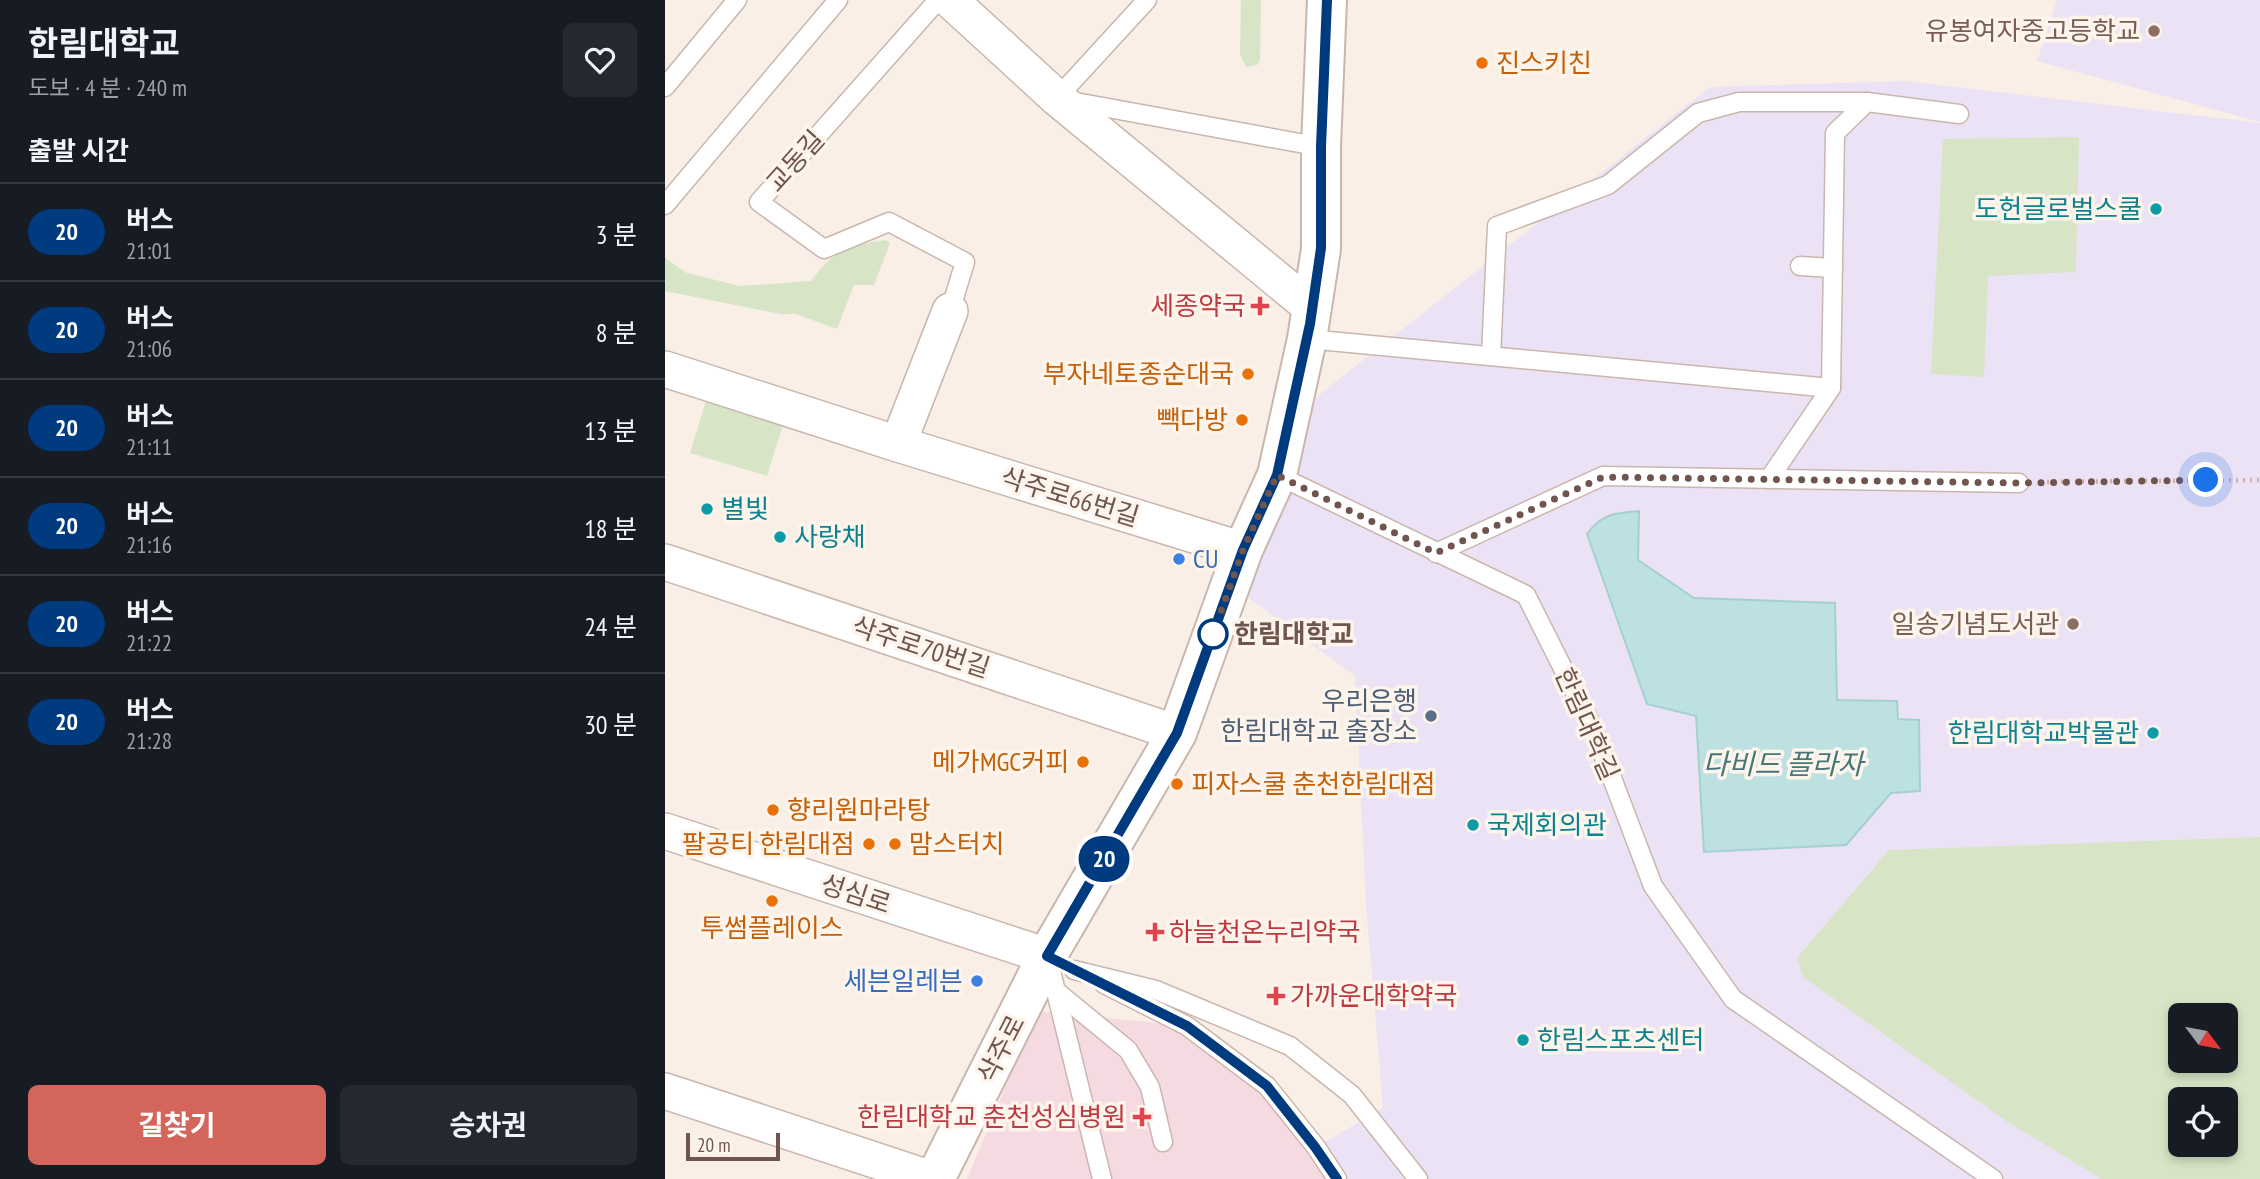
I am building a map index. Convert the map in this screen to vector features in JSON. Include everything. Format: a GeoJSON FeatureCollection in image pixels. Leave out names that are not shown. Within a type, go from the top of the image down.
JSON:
{"type":"FeatureCollection","features":[{"type":"Feature","properties":{"kind":"street"},"geometry":{"type":"LineString","coordinates":[[950,0],[1310,324]]}},
{"type":"Feature","properties":{"kind":"street","name":"삭주로"},"geometry":{"type":"LineString","coordinates":[[933,1179],[1059,972],[1177,733],[1243,550],[1277,475],[1310,324],[1321,248],[1321,147],[1327,0]]}},
{"type":"Feature","properties":{"kind":"street"},"geometry":{"type":"LineString","coordinates":[[898,444],[950,311]]}},
{"type":"Feature","properties":{"kind":"street","name":"삭주로66번길"},"geometry":{"type":"LineString","coordinates":[[665,369],[1243,550]]}},
{"type":"Feature","properties":{"kind":"street","name":"삭주로70번길"},"geometry":{"type":"LineString","coordinates":[[665,562],[1177,733]]}},
{"type":"Feature","properties":{"kind":"street","name":"성심로"},"geometry":{"type":"LineString","coordinates":[[665,831],[1059,972]]}},
{"type":"Feature","properties":{"kind":"street"},"geometry":{"type":"LineString","coordinates":[[665,1091],[933,1179]]}},
{"type":"Feature","properties":{"kind":"lane"},"geometry":{"type":"LineString","coordinates":[[665,87],[737,0]]}},
{"type":"Feature","properties":{"kind":"lane"},"geometry":{"type":"LineString","coordinates":[[665,205],[838,0]]}},
{"type":"Feature","properties":{"kind":"lane","name":"교동길"},"geometry":{"type":"LineString","coordinates":[[937,0],[759,202],[824,249],[889,222],[965,262],[950,311]]}},
{"type":"Feature","properties":{"kind":"lane"},"geometry":{"type":"LineString","coordinates":[[1057,98],[1147,0]]}},
{"type":"Feature","properties":{"kind":"lane"},"geometry":{"type":"LineString","coordinates":[[1057,98],[1321,147]]}},
{"type":"Feature","properties":{"kind":"lane"},"geometry":{"type":"LineString","coordinates":[[1491,356],[1497,226],[1608,185],[1697,113],[1739,102],[1867,102],[1959,114]]}},
{"type":"Feature","properties":{"kind":"lane"},"geometry":{"type":"LineString","coordinates":[[1769,479],[1832,388],[1835,133],[1867,102]]}},
{"type":"Feature","properties":{"kind":"lane"},"geometry":{"type":"LineString","coordinates":[[1800,266],[1833,268]]}},
{"type":"Feature","properties":{"kind":"lane"},"geometry":{"type":"LineString","coordinates":[[1310,324],[1491,356],[1832,388]]}},
{"type":"Feature","properties":{"kind":"lane","name":"한림대학길"},"geometry":{"type":"LineString","coordinates":[[1277,475],[1526,595],[1593,728],[1653,886],[1733,999],[1993,1179]]}},
{"type":"Feature","properties":{"kind":"lane"},"geometry":{"type":"LineString","coordinates":[[1436,553],[1603,477],[2019,483]]}},
{"type":"Feature","properties":{"kind":"lane"},"geometry":{"type":"LineString","coordinates":[[1059,972],[1128,1050],[1150,1087],[1163,1142]]}},
{"type":"Feature","properties":{"kind":"lane"},"geometry":{"type":"LineString","coordinates":[[1059,972],[1102,1179]]}},
{"type":"Feature","properties":{"kind":"lane"},"geometry":{"type":"LineString","coordinates":[[1059,972],[1187,1026],[1267,1086],[1337,1179]]}},
{"type":"Feature","properties":{"kind":"lane"},"geometry":{"type":"LineString","coordinates":[[1059,972],[1156,990],[1290,1046],[1352,1095],[1418,1179]]}},
{"type":"Feature","properties":{"kind":"path"},"geometry":{"type":"LineString","coordinates":[[2019,483],[2260,480]]}},
{"type":"Feature","properties":{"kind":"shaded area","name":"유봉여자중고등학교"},"geometry":{"type":"Polygon","coordinates":[[[2057,0],[2260,0],[2260,122],[2037,61],[2057,0]]]}},
{"type":"Feature","properties":{"kind":"shaded area","name":"한림대학교"},"geometry":{"type":"Polygon","coordinates":[[[1905,81],[2260,123],[2260,1179],[1337,1179],[1316,1147],[1383,1108],[1366,904],[1355,676],[1230,584],[1291,417],[1710,87],[1905,81]]]}},
{"type":"Feature","properties":{"kind":"shaded area","name":"한림대학교 춘천성심병원"},"geometry":{"type":"Polygon","coordinates":[[[1037,1011],[1187,1026],[1267,1086],[1337,1179],[967,1179],[1037,1011]]]}},
{"type":"Feature","properties":{"kind":"green space"},"geometry":{"type":"Polygon","coordinates":[[[1241,0],[1261,0],[1260,60],[1257,65],[1246,67],[1240,55],[1241,0]]]}},
{"type":"Feature","properties":{"kind":"green space"},"geometry":{"type":"Polygon","coordinates":[[[2079,137],[2076,272],[1988,276],[1984,377],[1931,374],[1943,139],[2079,137]]]}},
{"type":"Feature","properties":{"kind":"green space"},"geometry":{"type":"Polygon","coordinates":[[[885,240],[890,243],[874,285],[854,285],[837,329],[796,314],[781,314],[665,291],[665,258],[687,273],[740,286],[811,281],[834,256],[843,251],[885,240]]]}},
{"type":"Feature","properties":{"kind":"green space"},"geometry":{"type":"Polygon","coordinates":[[[708,394],[785,418],[767,476],[690,453],[708,394]]]}},
{"type":"Feature","properties":{"kind":"green space"},"geometry":{"type":"Polygon","coordinates":[[[2260,837],[2260,1179],[2102,1179],[2009,1123],[1803,977],[1797,958],[1889,850],[2260,837]]]}},
{"type":"Feature","properties":{"kind":"water","name":"다비드 플라자"},"geometry":{"type":"Polygon","coordinates":[[[1639,511],[1638,560],[1694,598],[1835,603],[1837,700],[1897,701],[1898,719],[1919,720],[1920,791],[1891,793],[1846,845],[1704,852],[1696,716],[1647,704],[1587,534],[1603,518],[1639,511]]]}},
{"type":"Feature","properties":{"kind":"bus line","name":"20"},"geometry":{"type":"LineString","coordinates":[[1327,0],[1321,147],[1321,248],[1313,309],[1277,475],[1243,550],[1177,733],[1047,956],[1187,1026],[1267,1086],[1337,1179]]}},
{"type":"Feature","properties":{"kind":"place","name":"유봉여자중고등학교"},"geometry":{"type":"Point","coordinates":[2154,31]}},
{"type":"Feature","properties":{"kind":"place","name":"진스키친"},"geometry":{"type":"Point","coordinates":[1482,63]}},
{"type":"Feature","properties":{"kind":"place","name":"도헌글로벌스쿨"},"geometry":{"type":"Point","coordinates":[2156,209]}},
{"type":"Feature","properties":{"kind":"place","name":"세종약국"},"geometry":{"type":"Point","coordinates":[1260,306]}},
{"type":"Feature","properties":{"kind":"place","name":"부자네토종순대국"},"geometry":{"type":"Point","coordinates":[1248,374]}},
{"type":"Feature","properties":{"kind":"place","name":"빽다방"},"geometry":{"type":"Point","coordinates":[1242,420]}},
{"type":"Feature","properties":{"kind":"place","name":"별빛"},"geometry":{"type":"Point","coordinates":[707,509]}},
{"type":"Feature","properties":{"kind":"place","name":"사랑채"},"geometry":{"type":"Point","coordinates":[780,537]}},
{"type":"Feature","properties":{"kind":"place","name":"CU"},"geometry":{"type":"Point","coordinates":[1179,559]}},
{"type":"Feature","properties":{"kind":"place","name":"일송기념도서관"},"geometry":{"type":"Point","coordinates":[2073,624]}},
{"type":"Feature","properties":{"kind":"place","name":"한림대학교"},"geometry":{"type":"Point","coordinates":[1213,634]}},
{"type":"Feature","properties":{"kind":"place","name":"우리은행 한림대학교 출장소"},"geometry":{"type":"Point","coordinates":[1431,716]}},
{"type":"Feature","properties":{"kind":"place","name":"한림대학교박물관"},"geometry":{"type":"Point","coordinates":[2153,733]}},
{"type":"Feature","properties":{"kind":"place","name":"메가MGC커피"},"geometry":{"type":"Point","coordinates":[1083,762]}},
{"type":"Feature","properties":{"kind":"place","name":"피자스쿨 춘천한림대점"},"geometry":{"type":"Point","coordinates":[1177,784]}},
{"type":"Feature","properties":{"kind":"place","name":"향리원마라탕"},"geometry":{"type":"Point","coordinates":[773,810]}},
{"type":"Feature","properties":{"kind":"place","name":"국제회의관"},"geometry":{"type":"Point","coordinates":[1473,825]}},
{"type":"Feature","properties":{"kind":"place","name":"팔공티 한림대점"},"geometry":{"type":"Point","coordinates":[869,844]}},
{"type":"Feature","properties":{"kind":"place","name":"맘스터치"},"geometry":{"type":"Point","coordinates":[895,844]}},
{"type":"Feature","properties":{"kind":"place","name":"투썸플레이스"},"geometry":{"type":"Point","coordinates":[772,901]}},
{"type":"Feature","properties":{"kind":"place","name":"하늘천온누리약국"},"geometry":{"type":"Point","coordinates":[1155,932]}},
{"type":"Feature","properties":{"kind":"place","name":"세븐일레븐"},"geometry":{"type":"Point","coordinates":[977,981]}},
{"type":"Feature","properties":{"kind":"place","name":"가까운대학약국"},"geometry":{"type":"Point","coordinates":[1276,996]}},
{"type":"Feature","properties":{"kind":"place","name":"한림스포츠센터"},"geometry":{"type":"Point","coordinates":[1523,1040]}},
{"type":"Feature","properties":{"kind":"place","name":"한림대학교 춘천성심병원"},"geometry":{"type":"Point","coordinates":[1142,1117]}},
{"type":"Feature","properties":{"kind":"route"},"geometry":{"type":"LineString","coordinates":[[1213,634],[1243,550],[1277,475],[1436,553],[1603,477],[2019,483],[2206,480]]}}]}
